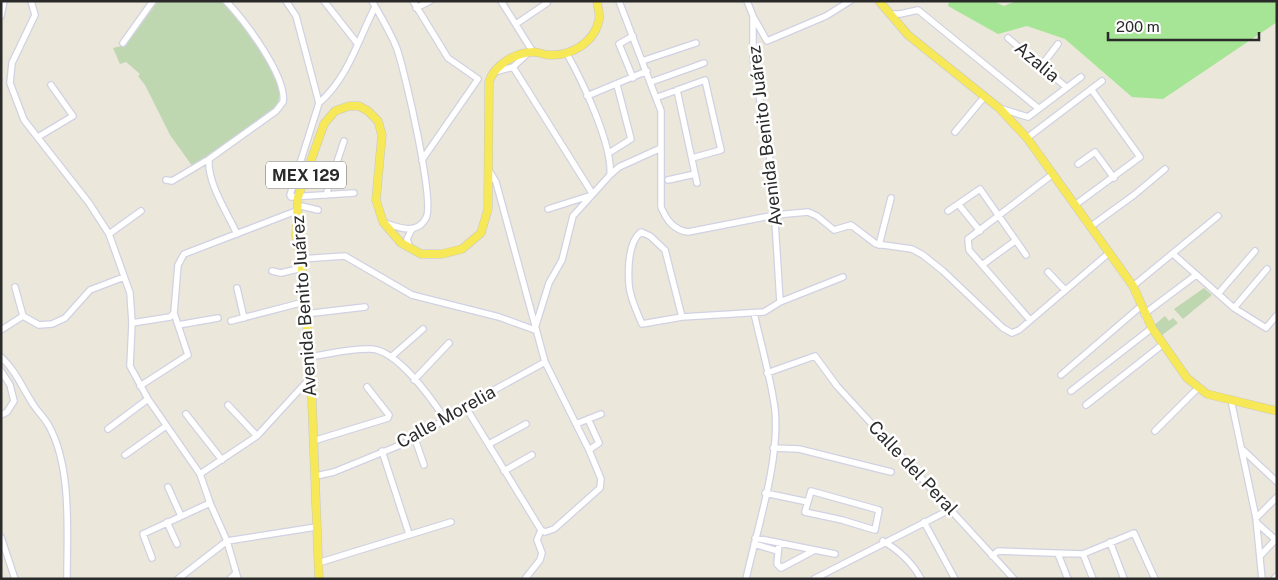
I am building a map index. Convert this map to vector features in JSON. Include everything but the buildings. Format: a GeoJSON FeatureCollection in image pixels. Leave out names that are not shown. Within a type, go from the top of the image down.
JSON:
{"type":"FeatureCollection","features":[{"type":"Feature","properties":{"kind":"main road"},"geometry":{"type":"LineString","coordinates":[[411,250],[421,254],[442,254],[456,251],[462,249],[481,233],[488,209],[489,82],[492,73],[508,59],[530,53],[567,54],[581,47],[590,38],[599,20],[597,1]]}},
{"type":"Feature","properties":{"kind":"main road"},"geometry":{"type":"LineString","coordinates":[[879,1],[887,14],[908,35],[1000,108],[1027,138],[1133,286],[1142,310],[1152,328],[1187,378],[1207,394],[1277,411]]}},
{"type":"Feature","properties":{"kind":"main road","name":"Avenida Benito Juárez"},"geometry":{"type":"LineString","coordinates":[[319,579],[311,377],[302,268],[296,236],[297,205],[324,124],[335,111],[348,106],[359,106],[368,111],[378,121],[382,135],[376,200],[383,222],[401,243],[411,250]]}},
{"type":"Feature","properties":{"kind":"street"},"geometry":{"type":"LineString","coordinates":[[31,1],[36,15],[12,63],[10,82],[24,120],[89,203],[108,234],[130,293],[132,323],[130,366],[148,399],[200,474],[210,504],[227,541],[237,576],[230,579]]}},
{"type":"Feature","properties":{"kind":"street"},"geometry":{"type":"LineString","coordinates":[[122,43],[153,1]]}},
{"type":"Feature","properties":{"kind":"street"},"geometry":{"type":"LineString","coordinates":[[166,180],[172,181],[209,159],[276,111],[283,102],[282,90],[273,65],[239,14],[226,1]]}},
{"type":"Feature","properties":{"kind":"street"},"geometry":{"type":"LineString","coordinates":[[326,1],[357,42]]}},
{"type":"Feature","properties":{"kind":"street"},"geometry":{"type":"LineString","coordinates":[[415,5],[421,1]]}},
{"type":"Feature","properties":{"kind":"street"},"geometry":{"type":"LineString","coordinates":[[415,5],[430,1]]}},
{"type":"Feature","properties":{"kind":"street"},"geometry":{"type":"LineString","coordinates":[[492,73],[513,66],[530,53],[516,24],[501,1]]}},
{"type":"Feature","properties":{"kind":"street"},"geometry":{"type":"LineString","coordinates":[[619,1],[658,97],[661,111],[661,207],[664,216],[675,228],[688,232],[775,215],[808,212],[817,216],[834,230],[851,226],[879,245],[912,249],[924,255],[1003,328],[1012,333],[1019,330],[1109,253]]}},
{"type":"Feature","properties":{"kind":"street","name":"Avenida Benito Juárez"},"geometry":{"type":"LineString","coordinates":[[748,1],[753,16],[754,59],[772,172],[780,302]]}},
{"type":"Feature","properties":{"kind":"street"},"geometry":{"type":"LineString","coordinates":[[753,16],[767,42],[826,16],[850,1]]}},
{"type":"Feature","properties":{"kind":"street"},"geometry":{"type":"LineString","coordinates":[[1,15],[3,2]]}},
{"type":"Feature","properties":{"kind":"street"},"geometry":{"type":"LineString","coordinates":[[290,3],[296,16],[319,103]]}},
{"type":"Feature","properties":{"kind":"street"},"geometry":{"type":"LineString","coordinates":[[516,24],[547,3]]}},
{"type":"Feature","properties":{"kind":"street"},"geometry":{"type":"LineString","coordinates":[[318,210],[297,205],[290,195],[319,103],[333,91],[348,67],[374,4]]}},
{"type":"Feature","properties":{"kind":"street"},"geometry":{"type":"LineString","coordinates":[[374,4],[396,48],[406,76],[422,160],[428,213],[423,222],[412,229],[407,239],[411,250]]}},
{"type":"Feature","properties":{"kind":"street"},"geometry":{"type":"LineString","coordinates":[[415,5],[448,58],[478,79],[422,160]]}},
{"type":"Feature","properties":{"kind":"street"},"geometry":{"type":"LineString","coordinates":[[887,14],[900,14],[918,10],[1038,108]]}},
{"type":"Feature","properties":{"kind":"street"},"geometry":{"type":"LineString","coordinates":[[633,36],[619,44],[633,78]]}},
{"type":"Feature","properties":{"kind":"street","name":"Azalia"},"geometry":{"type":"LineString","coordinates":[[1008,38],[1066,87]]}},
{"type":"Feature","properties":{"kind":"street"},"geometry":{"type":"LineString","coordinates":[[642,61],[696,43]]}},
{"type":"Feature","properties":{"kind":"street"},"geometry":{"type":"LineString","coordinates":[[1041,66],[1058,44]]}},
{"type":"Feature","properties":{"kind":"street"},"geometry":{"type":"LineString","coordinates":[[567,54],[587,96],[609,153],[610,175]]}},
{"type":"Feature","properties":{"kind":"street"},"geometry":{"type":"LineString","coordinates":[[651,82],[704,63]]}},
{"type":"Feature","properties":{"kind":"street"},"geometry":{"type":"LineString","coordinates":[[513,66],[590,195]]}},
{"type":"Feature","properties":{"kind":"street"},"geometry":{"type":"LineString","coordinates":[[587,96],[647,71]]}},
{"type":"Feature","properties":{"kind":"street"},"geometry":{"type":"LineString","coordinates":[[1000,108],[1028,116],[1081,77]]}},
{"type":"Feature","properties":{"kind":"street"},"geometry":{"type":"LineString","coordinates":[[658,97],[705,80],[721,150],[692,158]]}},
{"type":"Feature","properties":{"kind":"street"},"geometry":{"type":"LineString","coordinates":[[1027,138],[1102,80]]}},
{"type":"Feature","properties":{"kind":"street"},"geometry":{"type":"LineString","coordinates":[[38,137],[73,116],[51,85]]}},
{"type":"Feature","properties":{"kind":"street"},"geometry":{"type":"LineString","coordinates":[[609,153],[631,140],[616,85]]}},
{"type":"Feature","properties":{"kind":"street"},"geometry":{"type":"LineString","coordinates":[[1075,205],[1140,157],[1091,89]]}},
{"type":"Feature","properties":{"kind":"street"},"geometry":{"type":"LineString","coordinates":[[677,90],[697,183]]}},
{"type":"Feature","properties":{"kind":"street"},"geometry":{"type":"LineString","coordinates":[[955,132],[985,96]]}},
{"type":"Feature","properties":{"kind":"street"},"geometry":{"type":"LineString","coordinates":[[326,194],[344,141]]}},
{"type":"Feature","properties":{"kind":"street"},"geometry":{"type":"LineString","coordinates":[[535,330],[549,283],[562,260],[573,216],[590,195],[619,167],[661,148]]}},
{"type":"Feature","properties":{"kind":"street"},"geometry":{"type":"LineString","coordinates":[[1078,164],[1095,152],[1114,178]]}},
{"type":"Feature","properties":{"kind":"street"},"geometry":{"type":"LineString","coordinates":[[209,159],[208,166],[214,186],[237,234]]}},
{"type":"Feature","properties":{"kind":"street"},"geometry":{"type":"LineString","coordinates":[[487,167],[496,182],[506,215],[545,362],[589,450],[601,484],[600,488],[554,529],[543,531],[537,540],[542,553],[540,560],[525,579]]}},
{"type":"Feature","properties":{"kind":"street"},"geometry":{"type":"LineString","coordinates":[[1090,227],[1165,170]]}},
{"type":"Feature","properties":{"kind":"street"},"geometry":{"type":"LineString","coordinates":[[668,180],[695,174]]}},
{"type":"Feature","properties":{"kind":"street"},"geometry":{"type":"LineString","coordinates":[[1030,320],[969,250],[968,239],[1052,174]]}},
{"type":"Feature","properties":{"kind":"street"},"geometry":{"type":"LineString","coordinates":[[948,211],[980,189],[1026,255]]}},
{"type":"Feature","properties":{"kind":"street"},"geometry":{"type":"LineString","coordinates":[[140,386],[188,355],[174,313],[178,265],[184,254],[237,234],[297,205],[326,194],[354,193]]}},
{"type":"Feature","properties":{"kind":"street"},"geometry":{"type":"LineString","coordinates":[[548,209],[590,195]]}},
{"type":"Feature","properties":{"kind":"street"},"geometry":{"type":"LineString","coordinates":[[879,245],[891,198]]}},
{"type":"Feature","properties":{"kind":"street"},"geometry":{"type":"LineString","coordinates":[[959,205],[980,231]]}},
{"type":"Feature","properties":{"kind":"street"},"geometry":{"type":"LineString","coordinates":[[108,234],[141,211]]}},
{"type":"Feature","properties":{"kind":"street"},"geometry":{"type":"LineString","coordinates":[[1133,286],[1218,216]]}},
{"type":"Feature","properties":{"kind":"street"},"geometry":{"type":"LineString","coordinates":[[383,222],[399,228],[412,229]]}},
{"type":"Feature","properties":{"kind":"street"},"geometry":{"type":"LineString","coordinates":[[682,317],[665,250],[650,236],[641,232],[635,237],[632,249],[629,287],[642,324],[682,317],[764,312],[780,302],[843,277]]}},
{"type":"Feature","properties":{"kind":"street"},"geometry":{"type":"LineString","coordinates":[[982,265],[1015,241]]}},
{"type":"Feature","properties":{"kind":"street"},"geometry":{"type":"LineString","coordinates":[[1218,294],[1255,251]]}},
{"type":"Feature","properties":{"kind":"street"},"geometry":{"type":"LineString","coordinates":[[1173,254],[1234,308],[1266,328],[1277,315]]}},
{"type":"Feature","properties":{"kind":"street"},"geometry":{"type":"LineString","coordinates":[[300,259],[345,256],[412,295],[500,317],[535,330]]}},
{"type":"Feature","properties":{"kind":"street"},"geometry":{"type":"LineString","coordinates":[[272,271],[281,273],[302,268]]}},
{"type":"Feature","properties":{"kind":"street"},"geometry":{"type":"LineString","coordinates":[[1234,308],[1267,269]]}},
{"type":"Feature","properties":{"kind":"street"},"geometry":{"type":"LineString","coordinates":[[1048,272],[1066,290]]}},
{"type":"Feature","properties":{"kind":"street"},"geometry":{"type":"LineString","coordinates":[[1061,375],[1142,310],[1196,275]]}},
{"type":"Feature","properties":{"kind":"street"},"geometry":{"type":"LineString","coordinates":[[15,287],[23,316],[39,325],[52,324],[65,318],[90,290],[124,277]]}},
{"type":"Feature","properties":{"kind":"street"},"geometry":{"type":"LineString","coordinates":[[238,288],[244,318]]}},
{"type":"Feature","properties":{"kind":"street"},"geometry":{"type":"LineString","coordinates":[[231,321],[304,302]]}},
{"type":"Feature","properties":{"kind":"street"},"geometry":{"type":"LineString","coordinates":[[305,314],[365,307]]}},
{"type":"Feature","properties":{"kind":"street"},"geometry":{"type":"LineString","coordinates":[[132,323],[170,317],[174,313]]}},
{"type":"Feature","properties":{"kind":"street"},"geometry":{"type":"LineString","coordinates":[[746,579],[773,448],[775,411],[754,313]]}},
{"type":"Feature","properties":{"kind":"street"},"geometry":{"type":"LineString","coordinates":[[1,330],[23,316]]}},
{"type":"Feature","properties":{"kind":"street"},"geometry":{"type":"LineString","coordinates":[[178,325],[218,318]]}},
{"type":"Feature","properties":{"kind":"street"},"geometry":{"type":"LineString","coordinates":[[1071,391],[1152,328]]}},
{"type":"Feature","properties":{"kind":"street"},"geometry":{"type":"LineString","coordinates":[[391,357],[423,329]]}},
{"type":"Feature","properties":{"kind":"street"},"geometry":{"type":"LineString","coordinates":[[414,380],[449,344]]}},
{"type":"Feature","properties":{"kind":"street"},"geometry":{"type":"LineString","coordinates":[[1086,405],[1162,344]]}},
{"type":"Feature","properties":{"kind":"street"},"geometry":{"type":"LineString","coordinates":[[309,357],[372,349],[391,357],[414,380],[445,419]]}},
{"type":"Feature","properties":{"kind":"street","name":"Calle del Peral"},"geometry":{"type":"LineString","coordinates":[[767,373],[815,356],[837,386],[1014,579]]}},
{"type":"Feature","properties":{"kind":"street"},"geometry":{"type":"LineString","coordinates":[[1,357],[20,379],[56,442],[61,460],[66,510],[67,579]]}},
{"type":"Feature","properties":{"kind":"street","name":"Calle Morelia"},"geometry":{"type":"LineString","coordinates":[[316,476],[334,472],[415,439],[465,406],[545,362]]}},
{"type":"Feature","properties":{"kind":"street"},"geometry":{"type":"LineString","coordinates":[[1,371],[10,385],[14,401],[7,412],[1,415]]}},
{"type":"Feature","properties":{"kind":"street"},"geometry":{"type":"LineString","coordinates":[[200,474],[257,436],[311,377]]}},
{"type":"Feature","properties":{"kind":"street"},"geometry":{"type":"LineString","coordinates":[[313,440],[388,418],[367,387]]}},
{"type":"Feature","properties":{"kind":"street"},"geometry":{"type":"LineString","coordinates":[[1155,431],[1198,388]]}},
{"type":"Feature","properties":{"kind":"street"},"geometry":{"type":"LineString","coordinates":[[108,429],[148,399]]}},
{"type":"Feature","properties":{"kind":"street"},"geometry":{"type":"LineString","coordinates":[[1231,400],[1243,450],[1256,520],[1262,579]]}},
{"type":"Feature","properties":{"kind":"street"},"geometry":{"type":"LineString","coordinates":[[228,405],[257,436]]}},
{"type":"Feature","properties":{"kind":"street"},"geometry":{"type":"LineString","coordinates":[[465,406],[543,531]]}},
{"type":"Feature","properties":{"kind":"street"},"geometry":{"type":"LineString","coordinates":[[186,414],[222,460]]}},
{"type":"Feature","properties":{"kind":"street"},"geometry":{"type":"LineString","coordinates":[[576,424],[601,414]]}},
{"type":"Feature","properties":{"kind":"street"},"geometry":{"type":"LineString","coordinates":[[588,419],[598,444],[589,450]]}},
{"type":"Feature","properties":{"kind":"street"},"geometry":{"type":"LineString","coordinates":[[488,444],[526,424]]}},
{"type":"Feature","properties":{"kind":"street"},"geometry":{"type":"LineString","coordinates":[[125,455],[166,426]]}},
{"type":"Feature","properties":{"kind":"street"},"geometry":{"type":"LineString","coordinates":[[415,439],[424,465]]}},
{"type":"Feature","properties":{"kind":"street"},"geometry":{"type":"LineString","coordinates":[[773,448],[799,448],[891,472]]}},
{"type":"Feature","properties":{"kind":"street"},"geometry":{"type":"LineString","coordinates":[[1243,450],[1277,482]]}},
{"type":"Feature","properties":{"kind":"street"},"geometry":{"type":"LineString","coordinates":[[382,451],[408,534]]}},
{"type":"Feature","properties":{"kind":"street"},"geometry":{"type":"LineString","coordinates":[[504,471],[532,455]]}},
{"type":"Feature","properties":{"kind":"street"},"geometry":{"type":"LineString","coordinates":[[168,487],[181,516]]}},
{"type":"Feature","properties":{"kind":"street"},"geometry":{"type":"LineString","coordinates":[[811,490],[879,510],[875,530],[805,512],[808,502],[811,490]]}},
{"type":"Feature","properties":{"kind":"street"},"geometry":{"type":"LineString","coordinates":[[765,493],[808,502]]}},
{"type":"Feature","properties":{"kind":"street"},"geometry":{"type":"LineString","coordinates":[[1256,520],[1277,497]]}},
{"type":"Feature","properties":{"kind":"street"},"geometry":{"type":"LineString","coordinates":[[152,558],[143,534],[210,504]]}},
{"type":"Feature","properties":{"kind":"street"},"geometry":{"type":"LineString","coordinates":[[814,579],[883,542],[951,509]]}},
{"type":"Feature","properties":{"kind":"street"},"geometry":{"type":"LineString","coordinates":[[1256,520],[1276,540],[1261,555]]}},
{"type":"Feature","properties":{"kind":"street"},"geometry":{"type":"LineString","coordinates":[[167,522],[176,544]]}},
{"type":"Feature","properties":{"kind":"street"},"geometry":{"type":"LineString","coordinates":[[318,563],[451,522]]}},
{"type":"Feature","properties":{"kind":"street"},"geometry":{"type":"LineString","coordinates":[[924,522],[955,579]]}},
{"type":"Feature","properties":{"kind":"street"},"geometry":{"type":"LineString","coordinates":[[178,579],[227,541],[316,527]]}},
{"type":"Feature","properties":{"kind":"street"},"geometry":{"type":"LineString","coordinates":[[992,556],[998,551],[1083,554],[1134,533],[1155,579]]}},
{"type":"Feature","properties":{"kind":"street"},"geometry":{"type":"LineString","coordinates":[[1,537],[15,579]]}},
{"type":"Feature","properties":{"kind":"street"},"geometry":{"type":"LineString","coordinates":[[755,541],[778,548],[835,554]]}},
{"type":"Feature","properties":{"kind":"street"},"geometry":{"type":"LineString","coordinates":[[883,542],[899,550],[921,579]]}},
{"type":"Feature","properties":{"kind":"street"},"geometry":{"type":"LineString","coordinates":[[1110,542],[1124,579]]}},
{"type":"Feature","properties":{"kind":"street"},"geometry":{"type":"LineString","coordinates":[[778,548],[777,564],[781,568],[813,551]]}},
{"type":"Feature","properties":{"kind":"street"},"geometry":{"type":"LineString","coordinates":[[1058,554],[1068,579]]}},
{"type":"Feature","properties":{"kind":"street"},"geometry":{"type":"LineString","coordinates":[[1083,554],[1093,579]]}},
{"type":"Feature","properties":{"kind":"street"},"geometry":{"type":"LineString","coordinates":[[1274,579],[1277,576]]}},
{"type":"Feature","properties":{"kind":"green space"},"geometry":{"type":"Polygon","coordinates":[[[158,1],[221,1],[262,52],[277,83],[279,97],[275,108],[193,167],[170,135],[145,85],[138,76],[140,74],[126,62],[120,64],[113,48],[126,45],[158,1]]]}},
{"type":"Feature","properties":{"kind":"green space"},"geometry":{"type":"Polygon","coordinates":[[[949,1],[993,1],[1004,6],[1016,1],[1277,1],[1277,22],[1163,99],[1132,97],[1065,39],[1027,26],[998,34],[948,6],[949,1]]]}},
{"type":"Feature","properties":{"kind":"green space"},"geometry":{"type":"Polygon","coordinates":[[[1204,288],[1212,295],[1183,319],[1174,309],[1204,288]]]}},
{"type":"Feature","properties":{"kind":"green space"},"geometry":{"type":"Polygon","coordinates":[[[1165,316],[1169,321],[1173,318],[1178,323],[1161,336],[1153,326],[1165,316]]]}}]}
